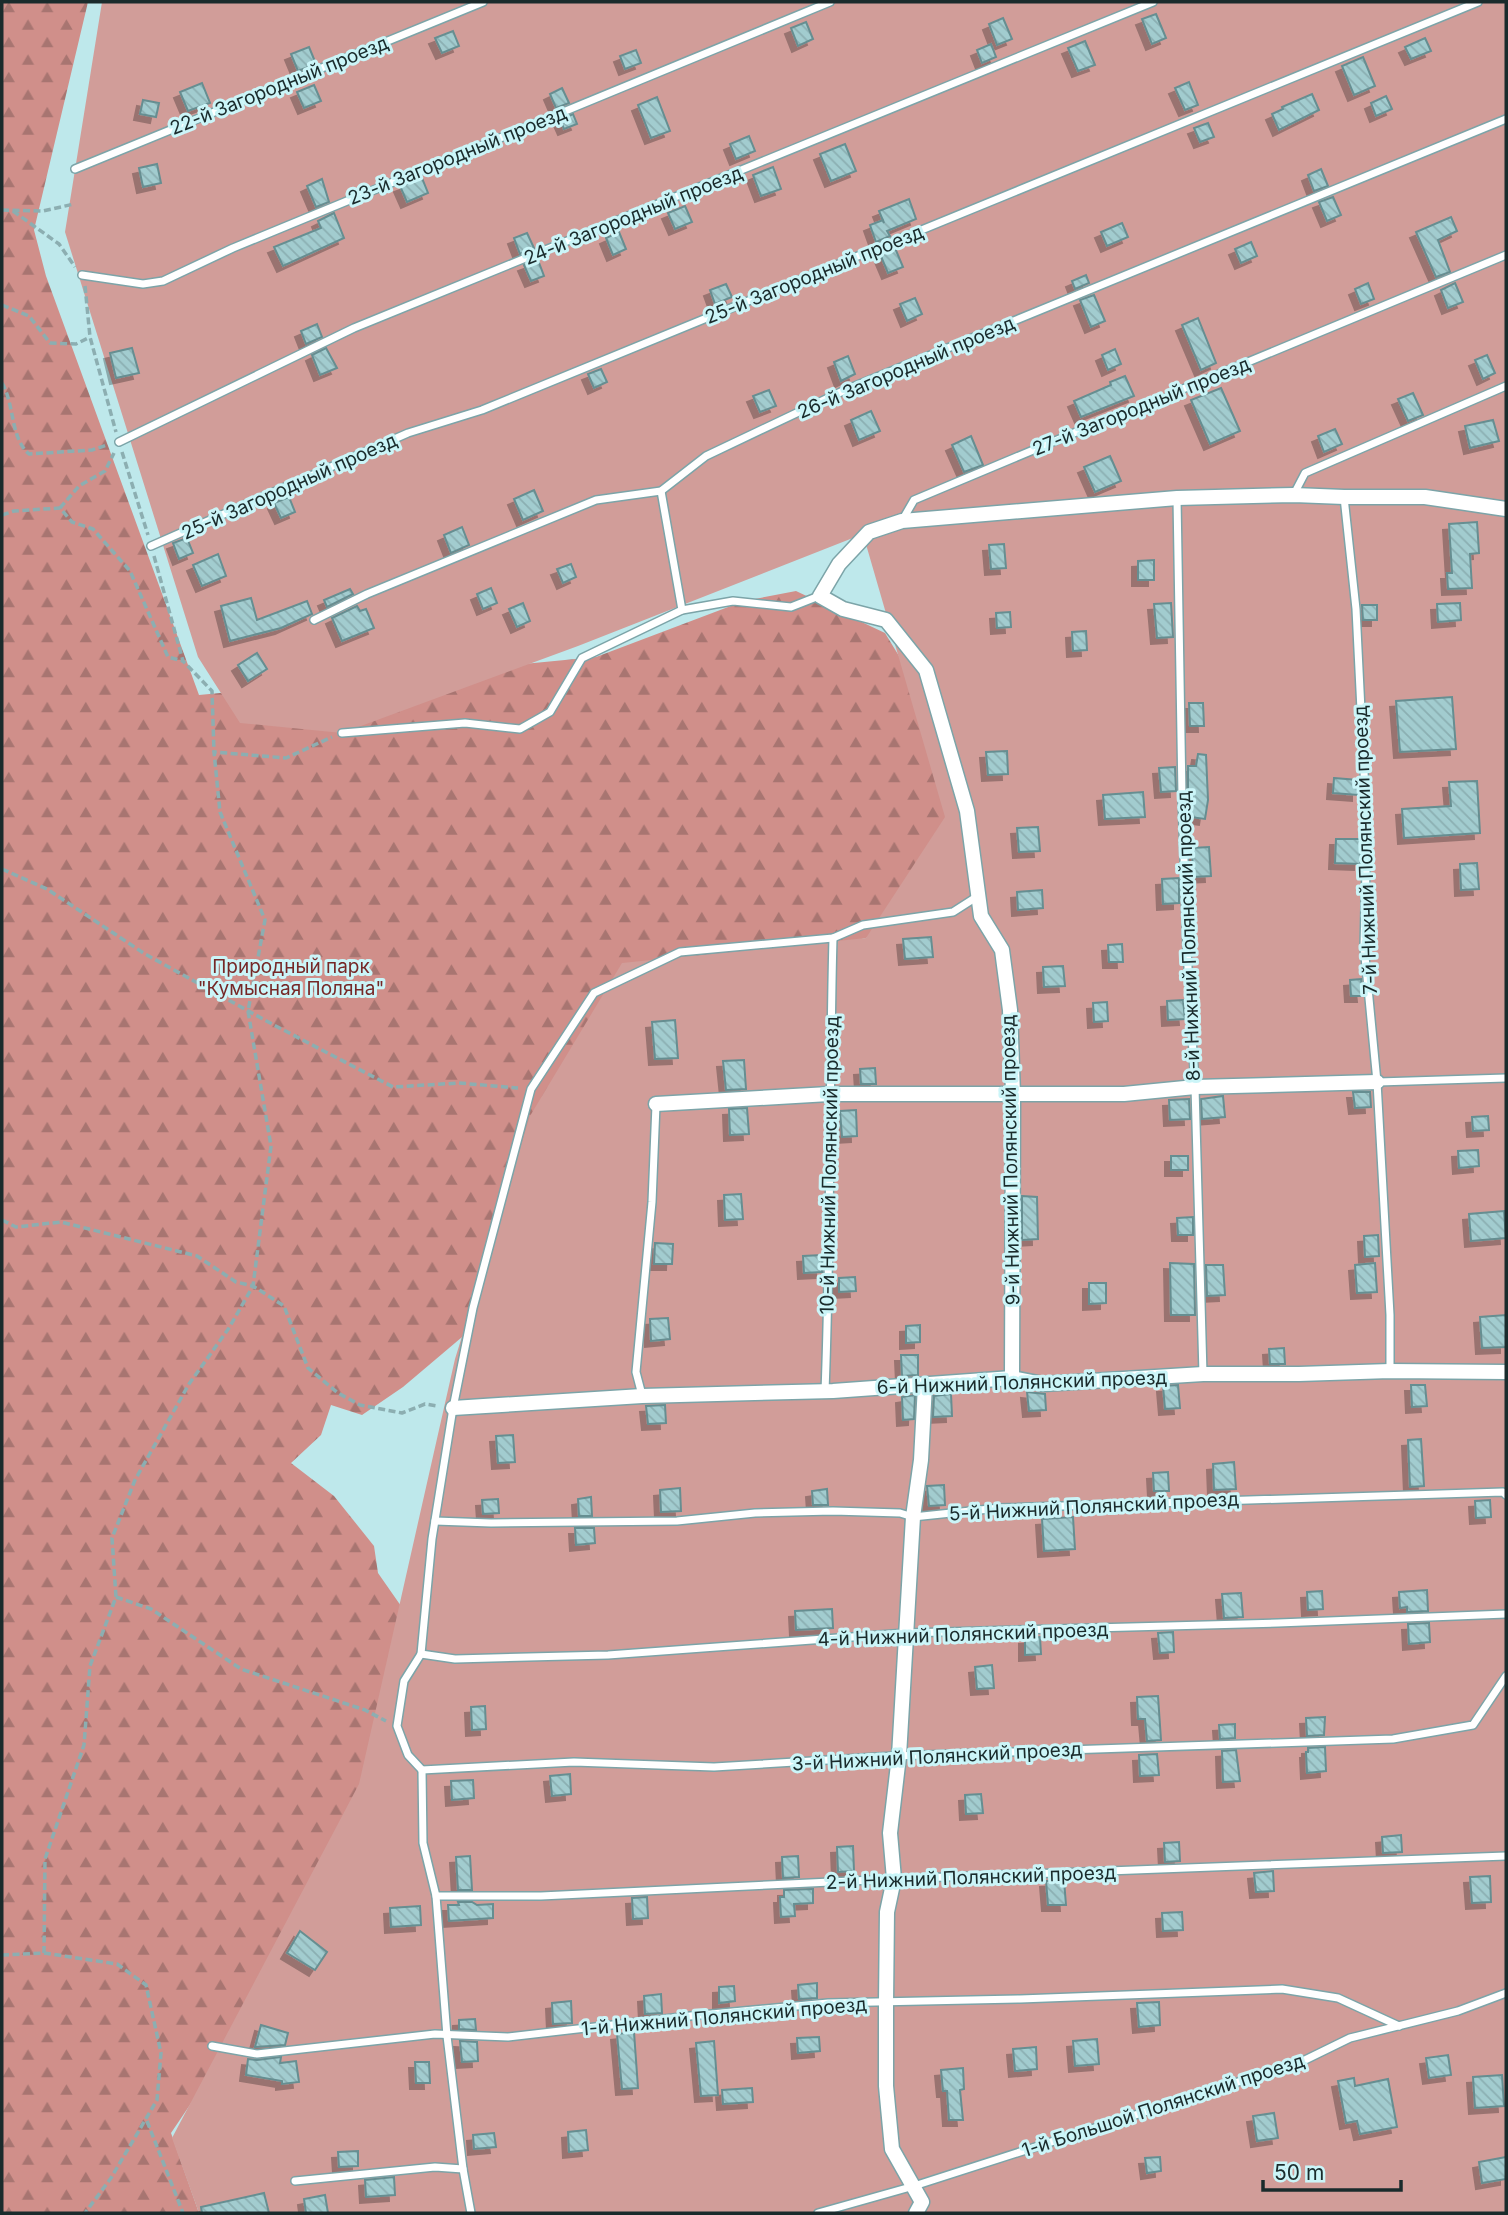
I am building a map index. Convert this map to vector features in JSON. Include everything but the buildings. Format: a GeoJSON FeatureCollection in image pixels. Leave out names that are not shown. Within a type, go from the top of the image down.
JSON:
{"type":"FeatureCollection","features":[{"type":"Feature","properties":{"kind":"street"},"geometry":{"type":"LineString","coordinates":[[820,596],[839,564],[869,532],[902,521],[1177,498],[1294,495],[1425,497],[1506,509]]}},
{"type":"Feature","properties":{"kind":"street","name":"9-й Нижний Полянский проезд"},"geometry":{"type":"LineString","coordinates":[[820,596],[843,609],[886,620],[926,670],[967,811],[981,916],[1002,950],[1010,1010],[1013,1094],[1012,1378]]}},
{"type":"Feature","properties":{"kind":"street"},"geometry":{"type":"LineString","coordinates":[[656,1104],[828,1094],[1124,1094],[1195,1087],[1377,1082]]}},
{"type":"Feature","properties":{"kind":"street","name":"6-й Нижний Полянский проезд"},"geometry":{"type":"LineString","coordinates":[[453,1408],[642,1396],[825,1391],[1012,1378],[1043,1384],[1203,1374],[1506,1371]]}},
{"type":"Feature","properties":{"kind":"street"},"geometry":{"type":"LineString","coordinates":[[916,2213],[922,2202],[892,2149],[886,2086],[886,2002],[887,1912],[894,1879],[890,1833],[900,1756],[906,1633],[925,1385]]}},
{"type":"Feature","properties":{"kind":"lane","name":"22-й Загородный проезд"},"geometry":{"type":"LineString","coordinates":[[75,169],[482,2]]}},
{"type":"Feature","properties":{"kind":"lane","name":"23-й Загородный проезд"},"geometry":{"type":"LineString","coordinates":[[82,275],[143,284],[163,281],[233,248],[830,2]]}},
{"type":"Feature","properties":{"kind":"lane","name":"24-й Загородный проезд"},"geometry":{"type":"LineString","coordinates":[[119,442],[354,328],[1153,2]]}},
{"type":"Feature","properties":{"kind":"lane","name":"25-й Загородный проезд"},"geometry":{"type":"LineString","coordinates":[[151,546],[408,433],[482,410],[1478,2]]}},
{"type":"Feature","properties":{"kind":"lane","name":"26-й Загородный проезд"},"geometry":{"type":"LineString","coordinates":[[314,620],[367,594],[596,500],[661,491],[706,456],[843,391],[1506,119]]}},
{"type":"Feature","properties":{"kind":"lane","name":"27-й Загородный проезд"},"geometry":{"type":"LineString","coordinates":[[902,521],[914,500],[1124,412],[1136,412],[1178,391],[1506,255]]}},
{"type":"Feature","properties":{"kind":"lane"},"geometry":{"type":"LineString","coordinates":[[1294,495],[1305,472],[1506,386]]}},
{"type":"Feature","properties":{"kind":"lane"},"geometry":{"type":"LineString","coordinates":[[661,491],[682,610]]}},
{"type":"Feature","properties":{"kind":"lane","name":"7-й Нижний Полянский проезд"},"geometry":{"type":"LineString","coordinates":[[1345,497],[1356,609],[1367,832],[1364,946],[1377,1082],[1390,1315],[1390,1371]]}},
{"type":"Feature","properties":{"kind":"lane","name":"8-й Нижний Полянский проезд"},"geometry":{"type":"LineString","coordinates":[[1177,498],[1185,894],[1195,1087],[1203,1374]]}},
{"type":"Feature","properties":{"kind":"lane"},"geometry":{"type":"LineString","coordinates":[[342,733],[464,723],[520,729],[550,712],[582,658],[682,610],[733,601],[791,607],[820,596]]}},
{"type":"Feature","properties":{"kind":"lane"},"geometry":{"type":"LineString","coordinates":[[471,2213],[447,2036],[436,1896],[424,1843],[422,1770],[408,1755],[397,1726],[404,1681],[421,1654],[435,1521],[453,1408],[473,1308],[531,1088],[594,993],[680,952],[833,938],[863,925],[953,912],[979,896]]}},
{"type":"Feature","properties":{"kind":"lane","name":"10-й Нижний Полянский проезд"},"geometry":{"type":"LineString","coordinates":[[825,1391],[827,1251],[831,1191],[828,1094],[833,938]]}},
{"type":"Feature","properties":{"kind":"lane"},"geometry":{"type":"LineString","coordinates":[[1377,1082],[1506,1078]]}},
{"type":"Feature","properties":{"kind":"lane"},"geometry":{"type":"LineString","coordinates":[[642,1396],[636,1372],[652,1202],[656,1104]]}},
{"type":"Feature","properties":{"kind":"lane","name":"5-й Нижний Полянский проезд"},"geometry":{"type":"LineString","coordinates":[[435,1521],[677,1521],[755,1513],[833,1511],[900,1513],[914,1517],[999,1508],[1505,1494]]}},
{"type":"Feature","properties":{"kind":"lane","name":"4-й Нижний Полянский проезд"},"geometry":{"type":"LineString","coordinates":[[421,1654],[455,1659],[608,1655],[906,1633],[1506,1614]]}},
{"type":"Feature","properties":{"kind":"lane","name":"3-й Нижний Полянский проезд"},"geometry":{"type":"LineString","coordinates":[[422,1770],[574,1762],[714,1767],[900,1756],[1393,1739],[1473,1725],[1506,1676]]}},
{"type":"Feature","properties":{"kind":"lane","name":"2-й Нижний Полянский проезд"},"geometry":{"type":"LineString","coordinates":[[436,1896],[541,1896],[894,1879],[1506,1856]]}},
{"type":"Feature","properties":{"kind":"lane","name":"1-й Нижний Полянский проезд"},"geometry":{"type":"LineString","coordinates":[[212,2046],[257,2054],[435,2034],[508,2037],[828,2003],[1282,1989],[1338,1997],[1399,2026]]}},
{"type":"Feature","properties":{"kind":"lane","name":"1-й Большой Полянский проезд"},"geometry":{"type":"LineString","coordinates":[[818,2213],[914,2186],[1272,2071],[1305,2060],[1350,2038],[1458,2011],[1506,1993]]}},
{"type":"Feature","properties":{"kind":"lane"},"geometry":{"type":"LineString","coordinates":[[295,2181],[435,2167],[463,2169]]}},
{"type":"Feature","properties":{"kind":"path"},"geometry":{"type":"LineString","coordinates":[[2,211],[43,211],[74,204]]}},
{"type":"Feature","properties":{"kind":"path"},"geometry":{"type":"LineString","coordinates":[[13,211],[59,244],[82,275],[87,293],[90,337],[183,661],[212,691],[220,812],[265,920],[248,1011],[271,1146],[253,1286],[229,1328],[190,1384],[135,1480],[112,1538],[116,1597],[90,1666],[84,1745],[45,1859],[44,1953]]}},
{"type":"Feature","properties":{"kind":"path"},"geometry":{"type":"LineString","coordinates":[[2,305],[29,316],[50,343],[76,344],[90,337]]}},
{"type":"Feature","properties":{"kind":"path"},"geometry":{"type":"LineString","coordinates":[[2,383],[9,395],[21,447],[29,454],[92,450],[119,442]]}},
{"type":"Feature","properties":{"kind":"path"},"geometry":{"type":"LineString","coordinates":[[2,515],[13,510],[60,508],[79,486],[105,471],[119,442]]}},
{"type":"Feature","properties":{"kind":"path"},"geometry":{"type":"LineString","coordinates":[[60,508],[72,522],[93,529],[130,571],[168,657],[183,661]]}},
{"type":"Feature","properties":{"kind":"path"},"geometry":{"type":"LineString","coordinates":[[214,752],[286,758],[342,733]]}},
{"type":"Feature","properties":{"kind":"path"},"geometry":{"type":"LineString","coordinates":[[2,869],[47,889],[145,954],[393,1087],[459,1083],[531,1088]]}},
{"type":"Feature","properties":{"kind":"path"},"geometry":{"type":"LineString","coordinates":[[2,1220],[16,1227],[61,1222],[197,1256],[236,1282],[253,1286],[285,1306],[308,1368],[338,1393],[360,1405],[402,1412],[425,1404],[453,1408]]}},
{"type":"Feature","properties":{"kind":"path"},"geometry":{"type":"LineString","coordinates":[[116,1597],[151,1609],[241,1669],[365,1710],[397,1726]]}},
{"type":"Feature","properties":{"kind":"path"},"geometry":{"type":"LineString","coordinates":[[2,1955],[44,1953],[117,1964],[146,1985],[160,2053],[158,2100],[111,2178],[85,2213]]}},
{"type":"Feature","properties":{"kind":"path"},"geometry":{"type":"LineString","coordinates":[[147,2119],[183,2213]]}},
{"type":"Feature","properties":{"kind":"green space","name":"Природный парк \"Кумысная Поляна\""},"geometry":{"type":"Polygon","coordinates":[[[2,2],[88,2],[34,230],[46,276],[199,695],[596,657],[744,601],[796,591],[885,633],[927,702],[984,867],[915,926],[615,999],[481,1321],[403,1387],[362,1415],[331,1405],[321,1435],[291,1463],[334,1496],[374,1546],[378,1573],[424,1639],[376,1775],[227,2050],[171,2133],[199,2213],[2,2213],[2,2]]]}},
{"type":"Feature","properties":{"kind":"shaded area"},"geometry":{"type":"Polygon","coordinates":[[[102,2],[1506,2],[1506,2213],[199,2213],[172,2138],[359,1784],[455,1359],[530,1116],[622,963],[866,938],[945,817],[863,534],[578,646],[342,733],[240,723],[198,657],[65,232],[102,2]]]}}]}
